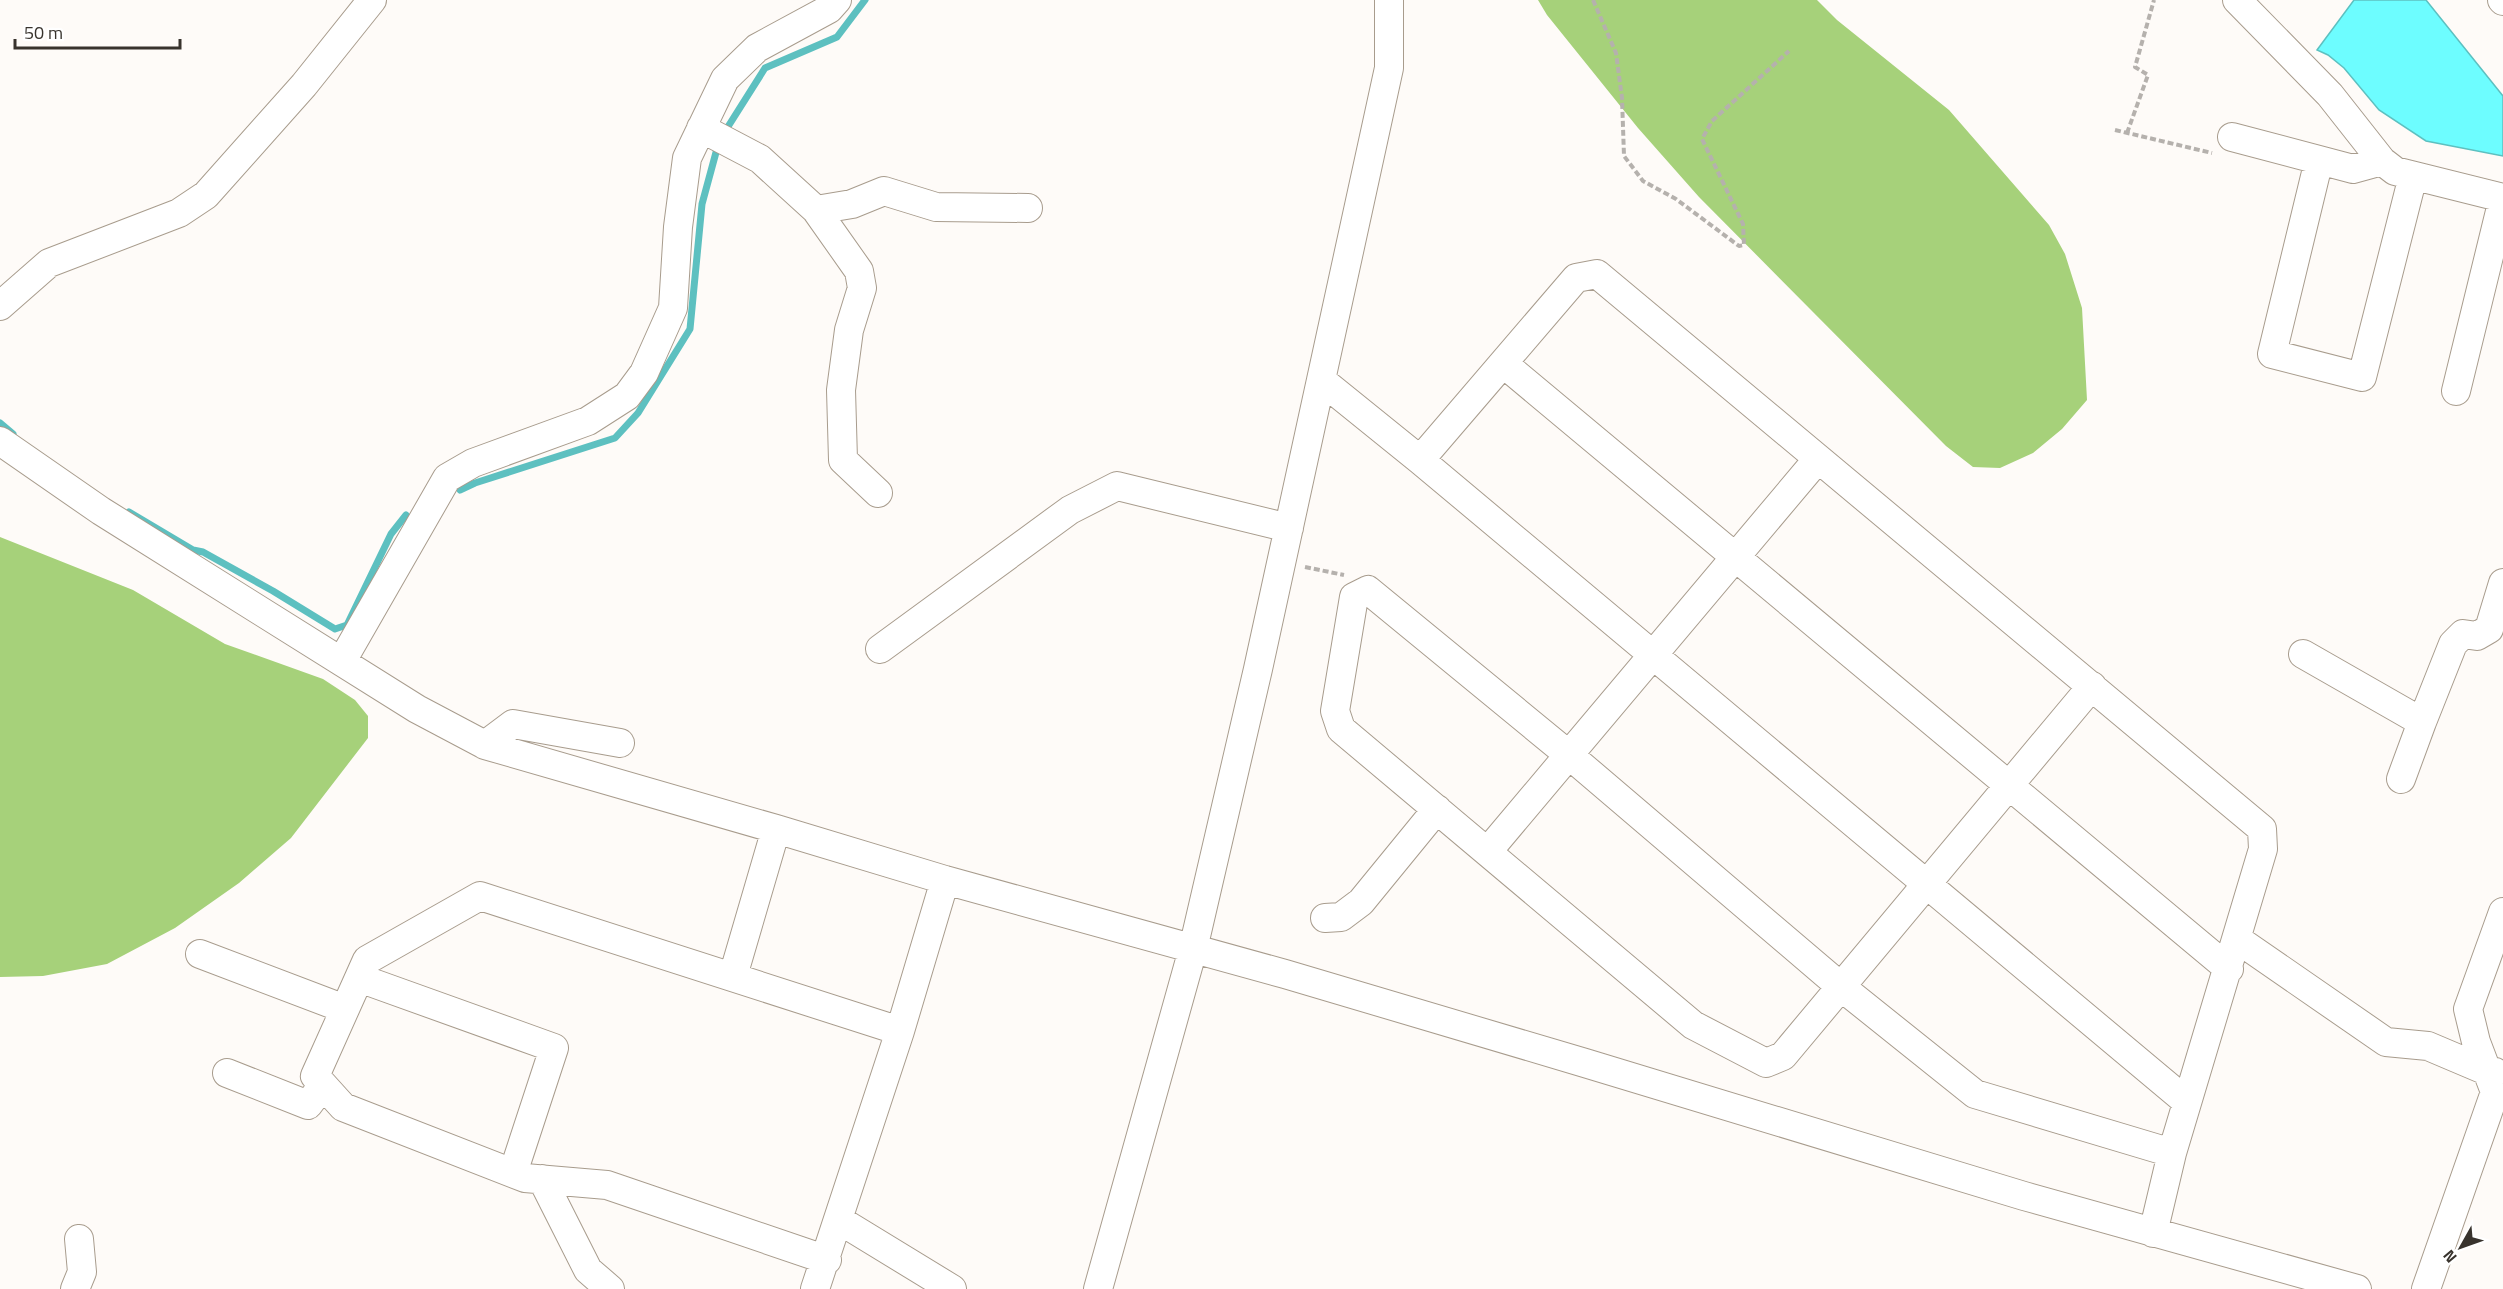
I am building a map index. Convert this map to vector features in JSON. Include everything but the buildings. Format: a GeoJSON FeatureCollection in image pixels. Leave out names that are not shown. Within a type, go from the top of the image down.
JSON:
{"type":"FeatureCollection","features":[{"type":"Feature","properties":{"kind":"street"},"geometry":{"type":"LineString","coordinates":[[0,306],[49,263],[179,213],[206,195],[304,85],[372,0]]}},
{"type":"Feature","properties":{"kind":"street"},"geometry":{"type":"LineString","coordinates":[[342,661],[447,478],[473,463],[588,421],[627,396],[644,374],[673,308],[678,226],[687,158],[725,80],[757,48],[829,9],[837,0]]}},
{"type":"Feature","properties":{"kind":"street"},"geometry":{"type":"LineString","coordinates":[[1098,1289],[1193,949],[1282,562],[1389,68],[1389,0]]}},
{"type":"Feature","properties":{"kind":"street"},"geometry":{"type":"LineString","coordinates":[[2237,0],[2330,95],[2382,161],[2395,171],[2503,199],[2456,391]]}},
{"type":"Feature","properties":{"kind":"street"},"geometry":{"type":"LineString","coordinates":[[701,128],[760,159],[816,210],[859,271],[862,288],[849,330],[841,390],[843,460],[878,493]]}},
{"type":"Feature","properties":{"kind":"street"},"geometry":{"type":"LineString","coordinates":[[2232,137],[2354,169],[2382,161]]}},
{"type":"Feature","properties":{"kind":"street"},"geometry":{"type":"LineString","coordinates":[[2319,160],[2272,354],[2362,377],[2413,176]]}},
{"type":"Feature","properties":{"kind":"street"},"geometry":{"type":"LineString","coordinates":[[816,210],[852,204],[884,191],[936,207],[1028,208]]}},
{"type":"Feature","properties":{"kind":"street"},"geometry":{"type":"LineString","coordinates":[[1420,460],[1576,278],[1597,274],[1817,460],[2262,829],[2263,849],[2229,969],[2172,1153],[2153,1233]]}},
{"type":"Feature","properties":{"kind":"street"},"geometry":{"type":"LineString","coordinates":[[1504,364],[2229,969]]}},
{"type":"Feature","properties":{"kind":"street"},"geometry":{"type":"LineString","coordinates":[[1321,380],[1420,460],[2187,1102]]}},
{"type":"Feature","properties":{"kind":"street"},"geometry":{"type":"LineString","coordinates":[[0,441],[101,511],[417,709],[485,745],[945,880],[1541,1050],[2024,1196],[2357,1289]]}},
{"type":"Feature","properties":{"kind":"street"},"geometry":{"type":"LineString","coordinates":[[1488,851],[1817,460]]}},
{"type":"Feature","properties":{"kind":"street"},"geometry":{"type":"LineString","coordinates":[[880,649],[1070,510],[1117,486],[1289,528]]}},
{"type":"Feature","properties":{"kind":"street"},"geometry":{"type":"LineString","coordinates":[[2401,779],[2421,722],[2453,644],[2463,634],[2478,636],[2489,629],[2503,583]]}},
{"type":"Feature","properties":{"kind":"street"},"geometry":{"type":"LineString","coordinates":[[2091,686],[1927,885],[1840,986],[1783,1056],[1766,1063],[1693,1025],[1341,729],[1335,711],[1354,597],[1368,590],[1569,755],[1840,986],[1975,1094],[2172,1153]]}},
{"type":"Feature","properties":{"kind":"street"},"geometry":{"type":"LineString","coordinates":[[2303,654],[2421,722]]}},
{"type":"Feature","properties":{"kind":"street"},"geometry":{"type":"LineString","coordinates":[[485,745],[513,724],[620,742]]}},
{"type":"Feature","properties":{"kind":"street"},"geometry":{"type":"LineString","coordinates":[[1325,918],[1341,917],[1361,902],[1437,810]]}},
{"type":"Feature","properties":{"kind":"street"},"geometry":{"type":"LineString","coordinates":[[733,976],[776,829]]}},
{"type":"Feature","properties":{"kind":"street"},"geometry":{"type":"LineString","coordinates":[[815,1289],[827,1260],[900,1031],[945,880]]}},
{"type":"Feature","properties":{"kind":"street"},"geometry":{"type":"LineString","coordinates":[[827,1260],[607,1185],[525,1178],[343,1107],[315,1076],[367,960],[480,896],[900,1031]]}},
{"type":"Feature","properties":{"kind":"street"},"geometry":{"type":"LineString","coordinates":[[2426,1289],[2497,1083],[2476,1042],[2468,1009],[2503,912]]}},
{"type":"Feature","properties":{"kind":"street"},"geometry":{"type":"LineString","coordinates":[[2237,939],[2386,1042],[2428,1046],[2497,1083]]}},
{"type":"Feature","properties":{"kind":"street"},"geometry":{"type":"LineString","coordinates":[[200,954],[345,1009]]}},
{"type":"Feature","properties":{"kind":"street"},"geometry":{"type":"LineString","coordinates":[[359,978],[554,1048],[513,1173]]}},
{"type":"Feature","properties":{"kind":"street"},"geometry":{"type":"LineString","coordinates":[[227,1073],[308,1105],[323,1085]]}},
{"type":"Feature","properties":{"kind":"street"},"geometry":{"type":"LineString","coordinates":[[542,1179],[588,1270],[610,1289]]}},
{"type":"Feature","properties":{"kind":"street"},"geometry":{"type":"LineString","coordinates":[[839,1220],[952,1289]]}},
{"type":"Feature","properties":{"kind":"street"},"geometry":{"type":"LineString","coordinates":[[75,1289],[82,1272],[79,1239]]}},
{"type":"Feature","properties":{"kind":"path"},"geometry":{"type":"LineString","coordinates":[[1593,0],[1616,52],[1622,98],[1624,156],[1643,181],[1676,199],[1739,246],[1744,245],[1743,224],[1702,139],[1712,121],[1789,51]]}},
{"type":"Feature","properties":{"kind":"path"},"geometry":{"type":"LineString","coordinates":[[2127,133],[2148,75],[2135,67],[2154,0]]}},
{"type":"Feature","properties":{"kind":"path"},"geometry":{"type":"LineString","coordinates":[[2115,130],[2226,156],[2232,137]]}},
{"type":"Feature","properties":{"kind":"path"},"geometry":{"type":"LineString","coordinates":[[1282,562],[1348,576],[1368,590]]}},
{"type":"Feature","properties":{"kind":"green space"},"geometry":{"type":"Polygon","coordinates":[[[1538,0],[1817,0],[1837,20],[1949,110],[2049,225],[2065,254],[2082,308],[2087,400],[2062,429],[2033,453],[2000,468],[1973,467],[1946,446],[1699,197],[1638,128],[1547,15],[1538,0]]]}},
{"type":"Feature","properties":{"kind":"green space"},"geometry":{"type":"Polygon","coordinates":[[[0,537],[133,590],[225,644],[323,679],[355,700],[368,716],[368,738],[291,838],[239,883],[175,928],[107,964],[43,976],[0,977],[0,537]]]}},
{"type":"Feature","properties":{"kind":"water"},"geometry":{"type":"Polygon","coordinates":[[[2354,0],[2426,0],[2503,96],[2503,156],[2426,141],[2379,110],[2344,68],[2328,55],[2317,50],[2354,0]]]}},
{"type":"Feature","properties":{"kind":"waterway"},"geometry":{"type":"LineString","coordinates":[[724,133],[765,68],[837,37],[865,0]]}},
{"type":"Feature","properties":{"kind":"waterway"},"geometry":{"type":"LineString","coordinates":[[460,490],[475,483],[615,438],[638,413],[690,329],[702,204],[718,145]]}},
{"type":"Feature","properties":{"kind":"waterway"},"geometry":{"type":"LineString","coordinates":[[0,423],[13,434]]}},
{"type":"Feature","properties":{"kind":"waterway"},"geometry":{"type":"LineString","coordinates":[[129,512],[193,550],[203,552],[273,591],[335,629],[347,625],[391,534],[406,515]]}}]}
